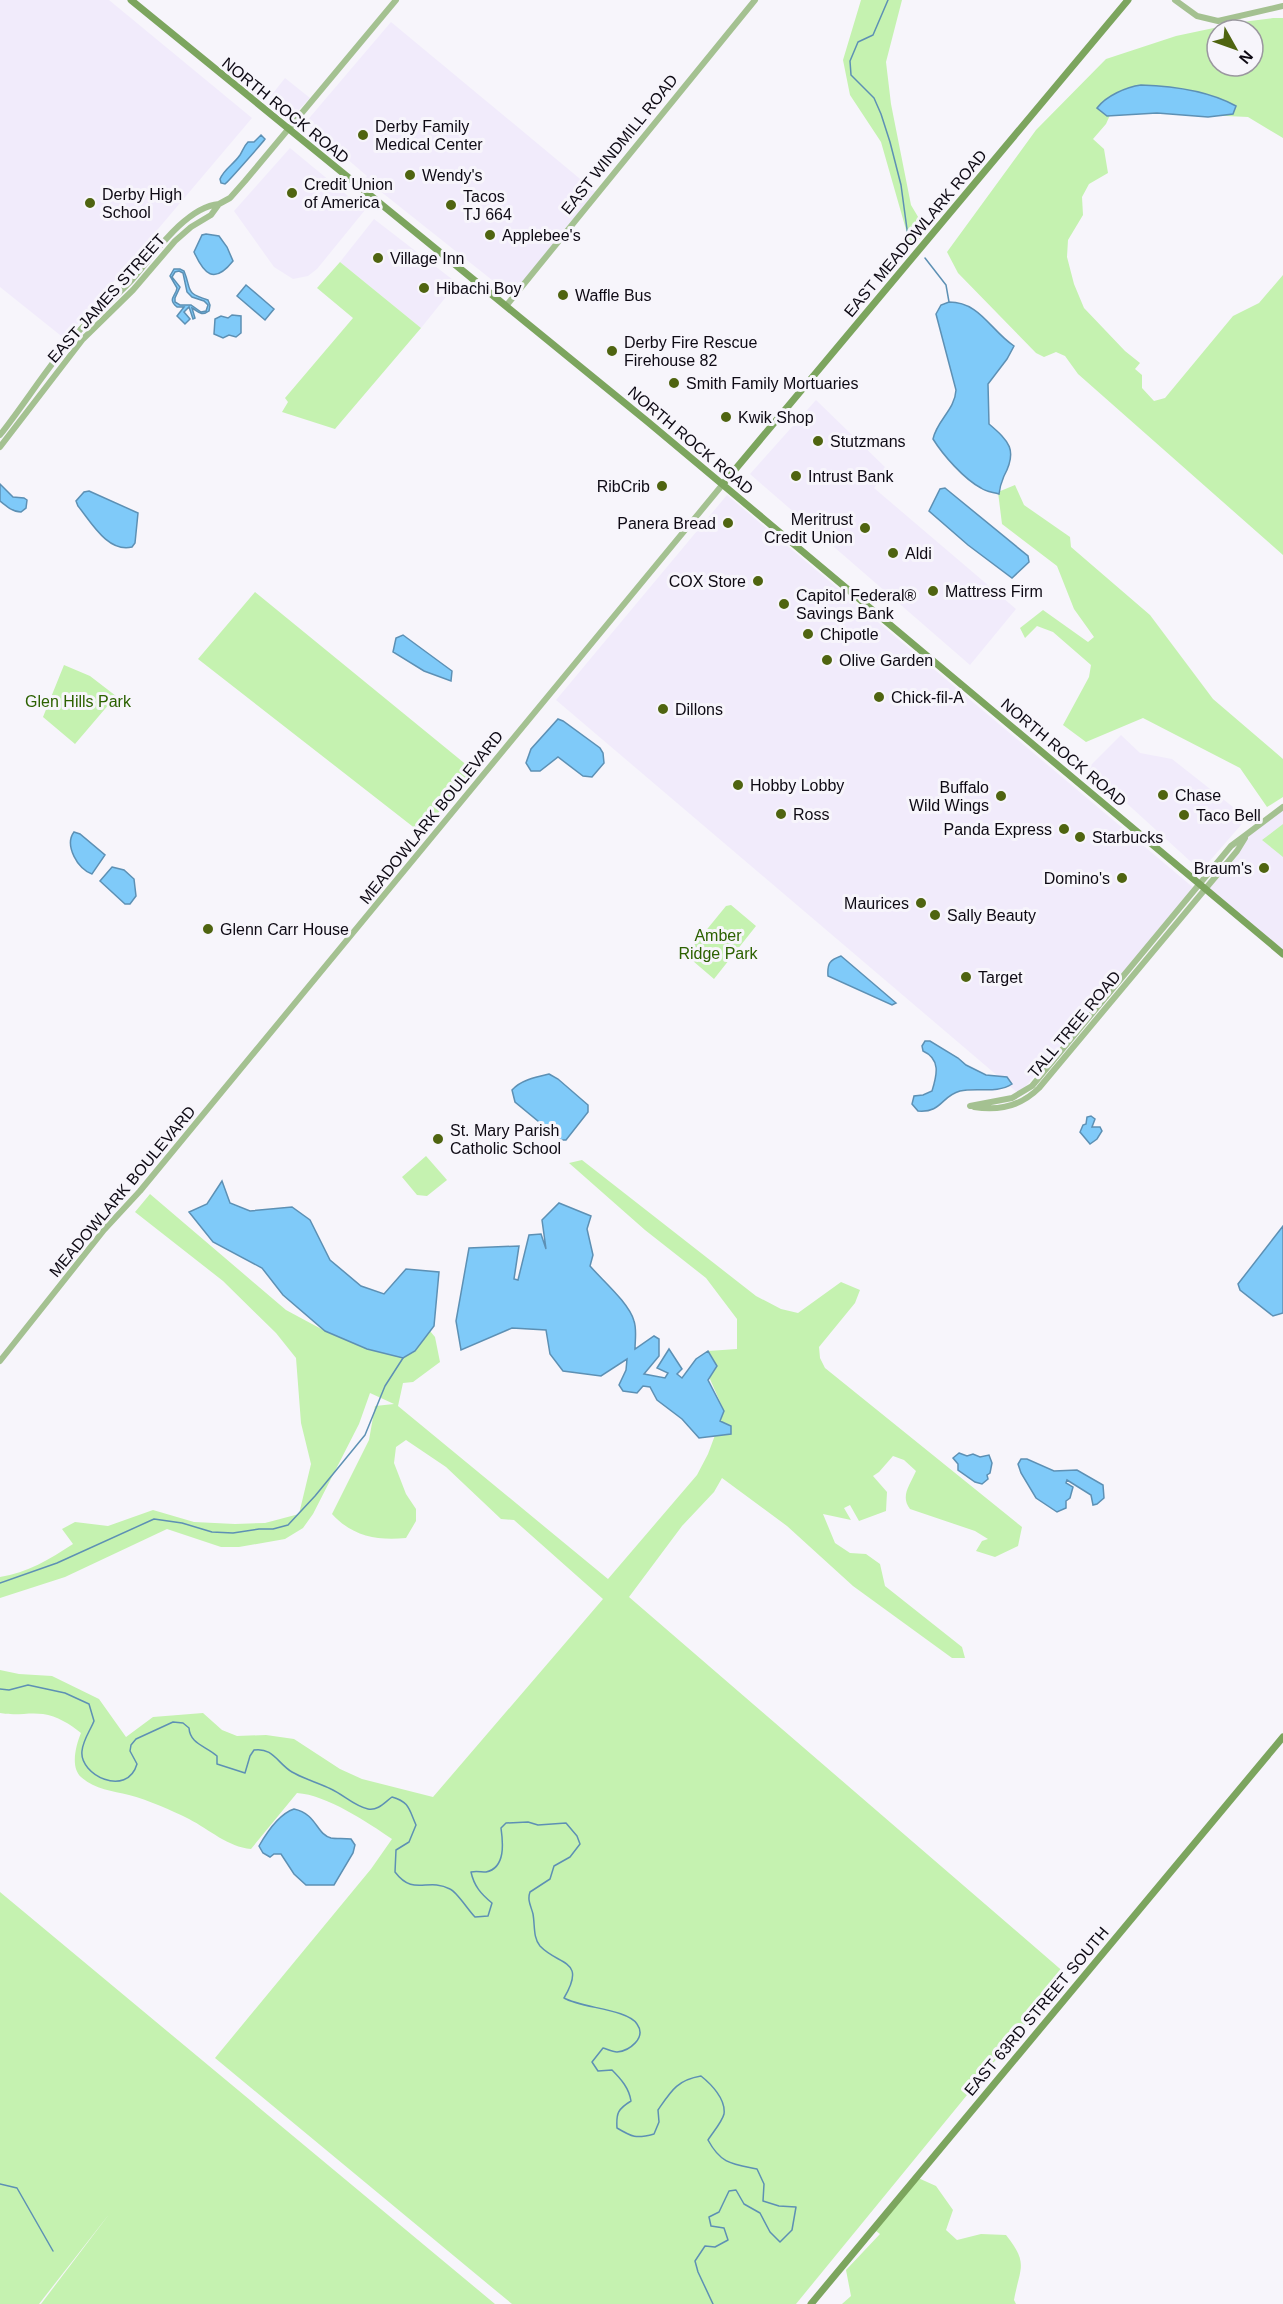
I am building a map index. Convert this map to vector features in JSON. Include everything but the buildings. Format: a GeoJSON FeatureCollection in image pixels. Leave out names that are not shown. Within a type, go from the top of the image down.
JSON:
{"type":"FeatureCollection","features":[{"type":"Feature","properties":{"kind":"main road","name":"NORTH ROCK ROAD"},"geometry":{"type":"LineString","coordinates":[[131,0],[723,484],[1283,954]]}},
{"type":"Feature","properties":{"kind":"main road","name":"EAST MEADOWLARK ROAD"},"geometry":{"type":"LineString","coordinates":[[723,484],[1128,0]]}},
{"type":"Feature","properties":{"kind":"main road","name":"EAST 63RD STREET SOUTH"},"geometry":{"type":"LineString","coordinates":[[811,2304],[1283,1737]]}},
{"type":"Feature","properties":{"kind":"street","name":"EAST JAMES STREET"},"geometry":{"type":"LineString","coordinates":[[0,447],[83,339],[133,290],[175,241],[191,227],[211,215],[219,204],[235,193],[396,0]]}},
{"type":"Feature","properties":{"kind":"street","name":"EAST WINDMILL ROAD"},"geometry":{"type":"LineString","coordinates":[[506,306],[755,0]]}},
{"type":"Feature","properties":{"kind":"street"},"geometry":{"type":"LineString","coordinates":[[1175,0],[1197,16],[1218,21],[1283,6]]}},
{"type":"Feature","properties":{"kind":"street","name":"EAST JAMES STREET"},"geometry":{"type":"LineString","coordinates":[[0,435],[78,332],[132,280],[165,240],[192,216],[219,204]]}},
{"type":"Feature","properties":{"kind":"street","name":"MEADOWLARK BOULEVARD"},"geometry":{"type":"LineString","coordinates":[[0,1361],[105,1230],[148,1182],[723,484]]}},
{"type":"Feature","properties":{"kind":"street","name":"TALL TREE ROAD"},"geometry":{"type":"LineString","coordinates":[[1202,886],[1031,1096],[1019,1103],[1004,1107],[982,1109],[970,1106],[1012,1098],[1032,1086],[1202,886],[1237,851],[1247,836],[1283,807]]}},
{"type":"Feature","properties":{"kind":"shaded area","name":"Derby High School"},"geometry":{"type":"Polygon","coordinates":[[[0,0],[109,0],[252,118],[65,339],[0,287],[0,0]]]}},
{"type":"Feature","properties":{"kind":"shaded area"},"geometry":{"type":"Polygon","coordinates":[[[391,22],[597,193],[509,298],[497,284],[365,179],[367,176],[305,123],[391,22]]]}},
{"type":"Feature","properties":{"kind":"shaded area"},"geometry":{"type":"Polygon","coordinates":[[[285,78],[310,98],[294,115],[270,97],[285,78]]]}},
{"type":"Feature","properties":{"kind":"shaded area"},"geometry":{"type":"Polygon","coordinates":[[[290,148],[365,210],[317,269],[308,276],[293,279],[274,267],[234,211],[290,148]]]}},
{"type":"Feature","properties":{"kind":"shaded area"},"geometry":{"type":"Polygon","coordinates":[[[374,219],[457,283],[421,328],[340,262],[374,219]]]}},
{"type":"Feature","properties":{"kind":"shaded area"},"geometry":{"type":"Polygon","coordinates":[[[816,400],[887,469],[874,488],[1016,609],[970,665],[750,474],[816,400]]]}},
{"type":"Feature","properties":{"kind":"shaded area"},"geometry":{"type":"Polygon","coordinates":[[[727,495],[1195,889],[1019,1094],[556,700],[727,495]]]}},
{"type":"Feature","properties":{"kind":"shaded area"},"geometry":{"type":"Polygon","coordinates":[[[1121,735],[1140,753],[1172,759],[1247,818],[1201,871],[1088,768],[1121,735]]]}},
{"type":"Feature","properties":{"kind":"shaded area"},"geometry":{"type":"Polygon","coordinates":[[[1283,807],[1283,954],[1205,888],[1247,835],[1283,807]]]}},
{"type":"Feature","properties":{"kind":"green space"},"geometry":{"type":"Polygon","coordinates":[[[861,0],[902,0],[886,62],[891,104],[911,205],[927,232],[911,247],[881,142],[850,95],[843,60],[861,0]]]}},
{"type":"Feature","properties":{"kind":"green space"},"geometry":{"type":"Polygon","coordinates":[[[1283,18],[1283,138],[1248,117],[1140,112],[1110,115],[1106,124],[1093,139],[1104,149],[1108,173],[1089,184],[1082,197],[1083,215],[1068,240],[1067,257],[1074,284],[1084,308],[1125,351],[1140,363],[1135,369],[1142,375],[1142,388],[1154,401],[1165,398],[1233,316],[1259,303],[1283,275],[1283,555],[1078,374],[1065,356],[1056,352],[1044,357],[1036,353],[958,273],[947,252],[1036,130],[1106,59],[1176,36],[1205,30],[1205,78],[1265,78],[1265,19],[1283,18]]]}},
{"type":"Feature","properties":{"kind":"green space"},"geometry":{"type":"Polygon","coordinates":[[[340,262],[421,328],[335,429],[282,412],[288,402],[285,398],[353,318],[317,288],[340,262]]]}},
{"type":"Feature","properties":{"kind":"green space"},"geometry":{"type":"Polygon","coordinates":[[[1015,485],[1024,505],[1070,537],[1071,547],[1150,615],[1213,699],[1283,759],[1283,797],[1267,807],[1240,768],[1143,718],[1086,742],[1063,725],[1089,677],[1091,665],[1053,632],[1037,626],[1025,638],[1020,628],[1043,610],[1088,642],[1094,637],[1074,609],[1057,566],[1002,524],[998,492],[1015,485]]]}},
{"type":"Feature","properties":{"kind":"green space"},"geometry":{"type":"Polygon","coordinates":[[[255,592],[474,771],[421,833],[198,659],[255,592]]]}},
{"type":"Feature","properties":{"kind":"green space","name":"Glen Hills Park"},"geometry":{"type":"Polygon","coordinates":[[[64,665],[90,676],[116,696],[75,744],[43,717],[64,665]]]}},
{"type":"Feature","properties":{"kind":"green space"},"geometry":{"type":"Polygon","coordinates":[[[1283,824],[1283,857],[1262,840],[1283,824]]]}},
{"type":"Feature","properties":{"kind":"green space","name":"Amber Ridge Park"},"geometry":{"type":"Polygon","coordinates":[[[731,905],[756,926],[714,979],[686,955],[726,906],[731,905]]]}},
{"type":"Feature","properties":{"kind":"green space"},"geometry":{"type":"Polygon","coordinates":[[[426,1156],[447,1180],[427,1196],[417,1195],[402,1177],[426,1156]]]}},
{"type":"Feature","properties":{"kind":"green space"},"geometry":{"type":"Polygon","coordinates":[[[582,1160],[756,1296],[781,1309],[798,1313],[841,1282],[860,1290],[855,1303],[819,1347],[820,1358],[825,1368],[1022,1527],[1018,1546],[995,1557],[976,1551],[982,1541],[988,1539],[975,1531],[910,1509],[906,1495],[916,1471],[904,1460],[893,1456],[873,1476],[887,1492],[886,1511],[859,1521],[850,1505],[844,1508],[851,1520],[823,1514],[835,1543],[850,1553],[866,1554],[880,1564],[885,1586],[962,1647],[965,1658],[952,1658],[853,1586],[787,1526],[722,1478],[714,1492],[682,1526],[629,1597],[1066,1974],[796,2304],[512,2304],[215,2058],[371,1869],[392,1839],[334,1804],[297,1793],[251,1849],[243,1848],[167,1809],[86,1781],[78,1773],[75,1762],[81,1733],[63,1721],[43,1714],[0,1713],[0,1670],[52,1676],[99,1699],[126,1737],[153,1717],[203,1713],[222,1730],[237,1736],[266,1735],[294,1739],[340,1769],[362,1779],[433,1797],[603,1599],[514,1520],[501,1519],[446,1467],[406,1440],[396,1447],[394,1463],[406,1494],[416,1509],[416,1521],[406,1538],[375,1538],[348,1527],[332,1514],[369,1440],[375,1406],[394,1404],[370,1393],[359,1424],[313,1514],[303,1528],[285,1539],[239,1547],[221,1547],[167,1529],[65,1577],[0,1598],[0,1577],[29,1569],[73,1544],[62,1529],[75,1522],[108,1526],[153,1510],[194,1522],[235,1524],[265,1523],[299,1514],[311,1464],[301,1423],[296,1358],[276,1333],[223,1281],[135,1212],[150,1194],[286,1310],[325,1331],[415,1351],[430,1331],[435,1337],[440,1362],[413,1382],[403,1383],[398,1406],[608,1579],[697,1475],[708,1454],[724,1411],[706,1370],[708,1351],[737,1349],[737,1319],[706,1278],[645,1230],[569,1163],[582,1160]]]}},
{"type":"Feature","properties":{"kind":"green space"},"geometry":{"type":"Polygon","coordinates":[[[0,1892],[495,2304],[41,2304],[110,2213],[39,2304],[0,2304],[0,1892]]]}},
{"type":"Feature","properties":{"kind":"green space"},"geometry":{"type":"Polygon","coordinates":[[[916,2177],[936,2186],[953,2210],[946,2230],[957,2240],[981,2234],[1006,2235],[1018,2253],[1021,2266],[1014,2300],[1016,2304],[842,2304],[851,2296],[846,2270],[880,2234],[872,2228],[916,2177]]]}},
{"type":"Feature","properties":{"kind":"water"},"geometry":{"type":"Polygon","coordinates":[[[1141,85],[1190,90],[1236,106],[1233,114],[1208,117],[1157,113],[1107,116],[1097,108],[1117,93],[1141,85]]]}},
{"type":"Feature","properties":{"kind":"water"},"geometry":{"type":"Polygon","coordinates":[[[261,135],[265,139],[263,142],[225,184],[221,183],[222,175],[238,158],[248,142],[254,142],[261,135]]]}},
{"type":"Feature","properties":{"kind":"water"},"geometry":{"type":"Polygon","coordinates":[[[202,235],[219,236],[233,261],[220,273],[210,274],[206,271],[194,252],[202,235]]]}},
{"type":"Feature","properties":{"kind":"water"},"geometry":{"type":"Polygon","coordinates":[[[174,269],[184,271],[192,293],[208,300],[209,311],[202,313],[192,308],[195,318],[193,319],[189,307],[184,312],[190,319],[185,324],[177,316],[184,307],[177,307],[173,302],[177,288],[170,276],[174,269]],[[175,272],[172,277],[180,287],[175,302],[180,305],[191,305],[201,312],[206,311],[208,305],[204,301],[192,297],[187,292],[183,273],[175,272]]]}},
{"type":"Feature","properties":{"kind":"water"},"geometry":{"type":"Polygon","coordinates":[[[246,285],[274,309],[265,320],[237,296],[246,285]]]}},
{"type":"Feature","properties":{"kind":"water"},"geometry":{"type":"Polygon","coordinates":[[[949,302],[960,303],[977,312],[1014,346],[988,384],[989,424],[1006,441],[1011,453],[999,494],[987,491],[968,479],[948,459],[933,439],[938,426],[953,403],[956,390],[936,314],[941,305],[949,302]]]}},
{"type":"Feature","properties":{"kind":"water"},"geometry":{"type":"Polygon","coordinates":[[[232,315],[241,316],[241,333],[236,337],[229,335],[223,338],[214,334],[215,319],[221,316],[228,318],[232,315]]]}},
{"type":"Feature","properties":{"kind":"water"},"geometry":{"type":"Polygon","coordinates":[[[0,484],[13,497],[27,500],[26,508],[21,512],[15,511],[0,501],[0,484]]]}},
{"type":"Feature","properties":{"kind":"water"},"geometry":{"type":"Polygon","coordinates":[[[945,488],[1028,556],[1029,562],[1012,578],[968,545],[929,511],[940,489],[945,488]]]}},
{"type":"Feature","properties":{"kind":"water"},"geometry":{"type":"Polygon","coordinates":[[[89,491],[138,513],[135,543],[132,547],[123,548],[108,541],[78,506],[76,501],[84,492],[89,491]]]}},
{"type":"Feature","properties":{"kind":"water"},"geometry":{"type":"Polygon","coordinates":[[[403,635],[452,671],[451,681],[424,671],[393,652],[396,638],[403,635]]]}},
{"type":"Feature","properties":{"kind":"water"},"geometry":{"type":"Polygon","coordinates":[[[558,719],[600,748],[603,753],[604,763],[592,777],[583,776],[558,757],[540,771],[531,771],[526,763],[531,749],[558,719]]]}},
{"type":"Feature","properties":{"kind":"water"},"geometry":{"type":"Polygon","coordinates":[[[74,832],[80,834],[105,855],[92,874],[82,868],[74,856],[71,837],[74,832]]]}},
{"type":"Feature","properties":{"kind":"water"},"geometry":{"type":"Polygon","coordinates":[[[112,867],[124,870],[134,879],[136,896],[130,904],[125,904],[100,881],[112,867]]]}},
{"type":"Feature","properties":{"kind":"water"},"geometry":{"type":"Polygon","coordinates":[[[841,956],[896,1003],[892,1005],[828,976],[830,963],[841,956]]]}},
{"type":"Feature","properties":{"kind":"water"},"geometry":{"type":"Polygon","coordinates":[[[925,1041],[930,1041],[966,1065],[986,1075],[1007,1077],[1012,1084],[993,1090],[960,1091],[937,1107],[918,1111],[912,1104],[914,1096],[932,1091],[936,1073],[933,1058],[923,1051],[922,1046],[925,1041]]]}},
{"type":"Feature","properties":{"kind":"water"},"geometry":{"type":"Polygon","coordinates":[[[549,1074],[588,1105],[588,1112],[566,1140],[561,1140],[515,1102],[512,1090],[529,1079],[549,1074]]]}},
{"type":"Feature","properties":{"kind":"water"},"geometry":{"type":"Polygon","coordinates":[[[1091,1116],[1095,1119],[1092,1127],[1100,1127],[1102,1131],[1090,1144],[1080,1132],[1086,1124],[1087,1117],[1091,1116]]]}},
{"type":"Feature","properties":{"kind":"water"},"geometry":{"type":"Polygon","coordinates":[[[222,1181],[230,1203],[250,1211],[292,1207],[310,1220],[330,1260],[361,1286],[384,1294],[406,1269],[439,1272],[434,1326],[415,1351],[403,1358],[367,1349],[325,1331],[283,1295],[262,1268],[213,1242],[189,1212],[207,1204],[222,1181]]]}},
{"type":"Feature","properties":{"kind":"water"},"geometry":{"type":"Polygon","coordinates":[[[559,1203],[591,1216],[587,1229],[593,1255],[590,1266],[631,1314],[635,1328],[635,1349],[654,1336],[659,1339],[659,1356],[644,1374],[665,1378],[668,1373],[657,1368],[669,1349],[682,1369],[677,1374],[682,1378],[696,1359],[708,1351],[717,1366],[708,1380],[724,1411],[720,1421],[731,1426],[731,1434],[699,1438],[682,1419],[657,1400],[650,1387],[643,1386],[637,1393],[623,1391],[619,1385],[626,1370],[627,1359],[601,1376],[563,1371],[550,1354],[546,1330],[512,1328],[461,1350],[456,1321],[469,1248],[519,1246],[514,1279],[518,1280],[529,1235],[541,1234],[546,1249],[542,1220],[559,1203]]]}},
{"type":"Feature","properties":{"kind":"water"},"geometry":{"type":"Polygon","coordinates":[[[1283,1226],[1283,1313],[1273,1316],[1240,1290],[1238,1284],[1283,1226]]]}},
{"type":"Feature","properties":{"kind":"water"},"geometry":{"type":"Polygon","coordinates":[[[959,1453],[980,1457],[989,1455],[992,1463],[990,1473],[987,1475],[988,1479],[982,1484],[975,1482],[958,1470],[958,1464],[953,1458],[959,1453]]]}},
{"type":"Feature","properties":{"kind":"water"},"geometry":{"type":"Polygon","coordinates":[[[1021,1459],[1027,1459],[1054,1471],[1077,1470],[1103,1485],[1104,1498],[1093,1505],[1091,1495],[1067,1480],[1066,1483],[1073,1487],[1070,1498],[1066,1501],[1066,1508],[1057,1512],[1036,1498],[1021,1473],[1018,1464],[1021,1459]]]}},
{"type":"Feature","properties":{"kind":"water"},"geometry":{"type":"Polygon","coordinates":[[[294,1809],[312,1819],[326,1836],[351,1839],[355,1845],[353,1853],[334,1885],[306,1885],[294,1874],[281,1854],[274,1854],[270,1857],[263,1853],[259,1846],[278,1819],[294,1809]]]}},
{"type":"Feature","properties":{"kind":"waterway"},"geometry":{"type":"LineString","coordinates":[[888,0],[873,35],[858,42],[850,61],[851,75],[874,98],[881,114],[901,185],[909,244]]}},
{"type":"Feature","properties":{"kind":"waterway"},"geometry":{"type":"LineString","coordinates":[[925,258],[946,285],[949,302]]}},
{"type":"Feature","properties":{"kind":"waterway"},"geometry":{"type":"LineString","coordinates":[[0,1583],[57,1563],[154,1519],[182,1523],[212,1532],[233,1533],[288,1525],[365,1435],[385,1386],[403,1358]]}},
{"type":"Feature","properties":{"kind":"waterway"},"geometry":{"type":"LineString","coordinates":[[0,1689],[9,1690],[28,1685],[65,1693],[89,1704],[94,1721],[85,1739],[82,1751],[83,1760],[95,1775],[105,1779],[124,1780],[132,1774],[137,1764],[130,1751],[131,1745],[136,1739],[173,1722],[183,1723],[189,1728],[192,1738],[217,1756],[217,1764],[245,1773],[254,1750],[261,1750],[271,1754],[292,1772],[331,1789],[363,1808],[375,1809],[392,1797],[398,1799],[408,1807],[416,1825],[409,1842],[396,1850],[395,1872],[408,1884],[434,1885],[450,1889],[475,1917],[488,1916],[492,1903],[478,1889],[471,1872],[486,1872],[497,1865],[502,1854],[501,1828],[506,1823],[528,1822],[538,1825],[566,1823],[577,1836],[580,1844],[570,1857],[554,1866],[550,1879],[530,1892],[529,1900],[538,1943],[572,1970],[573,1976],[564,1998],[624,2015],[632,2019],[640,2029],[638,2039],[627,2049],[617,2052],[603,2048],[592,2062],[598,2071],[612,2070],[628,2092],[631,2101],[619,2112],[617,2128],[634,2136],[654,2134],[659,2122],[658,2110],[671,2092],[686,2080],[701,2076],[717,2092],[724,2108],[724,2114],[708,2140],[713,2148],[728,2162],[757,2169],[764,2184],[763,2201],[779,2206],[796,2207],[792,2230],[780,2242],[770,2232],[760,2213],[744,2204],[736,2190],[729,2191],[719,2212],[709,2217],[711,2226],[724,2228],[728,2240],[715,2247],[705,2246],[695,2261],[713,2304]]}},
{"type":"Feature","properties":{"kind":"waterway"},"geometry":{"type":"LineString","coordinates":[[0,2184],[17,2188],[53,2251]]}},
{"type":"Feature","properties":{"kind":"place","name":"Derby Family Medical Center"},"geometry":{"type":"Point","coordinates":[363,135]}},
{"type":"Feature","properties":{"kind":"place","name":"Wendy's"},"geometry":{"type":"Point","coordinates":[410,175]}},
{"type":"Feature","properties":{"kind":"place","name":"Credit Union of America"},"geometry":{"type":"Point","coordinates":[292,193]}},
{"type":"Feature","properties":{"kind":"place","name":"Derby High School"},"geometry":{"type":"Point","coordinates":[90,203]}},
{"type":"Feature","properties":{"kind":"place","name":"Tacos TJ 664"},"geometry":{"type":"Point","coordinates":[451,205]}},
{"type":"Feature","properties":{"kind":"place","name":"Applebee's"},"geometry":{"type":"Point","coordinates":[490,235]}},
{"type":"Feature","properties":{"kind":"place","name":"Village Inn"},"geometry":{"type":"Point","coordinates":[378,258]}},
{"type":"Feature","properties":{"kind":"place","name":"Hibachi Boy"},"geometry":{"type":"Point","coordinates":[424,288]}},
{"type":"Feature","properties":{"kind":"place","name":"Waffle Bus"},"geometry":{"type":"Point","coordinates":[563,295]}},
{"type":"Feature","properties":{"kind":"place","name":"Derby Fire Rescue Firehouse 82"},"geometry":{"type":"Point","coordinates":[612,351]}},
{"type":"Feature","properties":{"kind":"place","name":"Smith Family Mortuaries"},"geometry":{"type":"Point","coordinates":[674,383]}},
{"type":"Feature","properties":{"kind":"place","name":"Kwik Shop"},"geometry":{"type":"Point","coordinates":[726,417]}},
{"type":"Feature","properties":{"kind":"place","name":"Stutzmans"},"geometry":{"type":"Point","coordinates":[818,441]}},
{"type":"Feature","properties":{"kind":"place","name":"Intrust Bank"},"geometry":{"type":"Point","coordinates":[796,476]}},
{"type":"Feature","properties":{"kind":"place","name":"RibCrib"},"geometry":{"type":"Point","coordinates":[662,486]}},
{"type":"Feature","properties":{"kind":"place","name":"Panera Bread"},"geometry":{"type":"Point","coordinates":[728,523]}},
{"type":"Feature","properties":{"kind":"place","name":"Meritrust Credit Union"},"geometry":{"type":"Point","coordinates":[865,528]}},
{"type":"Feature","properties":{"kind":"place","name":"Aldi"},"geometry":{"type":"Point","coordinates":[893,553]}},
{"type":"Feature","properties":{"kind":"place","name":"COX Store"},"geometry":{"type":"Point","coordinates":[758,581]}},
{"type":"Feature","properties":{"kind":"place","name":"Mattress Firm"},"geometry":{"type":"Point","coordinates":[933,591]}},
{"type":"Feature","properties":{"kind":"place","name":"Capitol Federal® Savings Bank"},"geometry":{"type":"Point","coordinates":[784,604]}},
{"type":"Feature","properties":{"kind":"place","name":"Chipotle"},"geometry":{"type":"Point","coordinates":[808,634]}},
{"type":"Feature","properties":{"kind":"place","name":"Olive Garden"},"geometry":{"type":"Point","coordinates":[827,660]}},
{"type":"Feature","properties":{"kind":"place","name":"Chick-fil-A"},"geometry":{"type":"Point","coordinates":[879,697]}},
{"type":"Feature","properties":{"kind":"place","name":"Dillons"},"geometry":{"type":"Point","coordinates":[663,709]}},
{"type":"Feature","properties":{"kind":"place","name":"Hobby Lobby"},"geometry":{"type":"Point","coordinates":[738,785]}},
{"type":"Feature","properties":{"kind":"place","name":"Chase"},"geometry":{"type":"Point","coordinates":[1163,795]}},
{"type":"Feature","properties":{"kind":"place","name":"Buffalo Wild Wings"},"geometry":{"type":"Point","coordinates":[1001,796]}},
{"type":"Feature","properties":{"kind":"place","name":"Ross"},"geometry":{"type":"Point","coordinates":[781,814]}},
{"type":"Feature","properties":{"kind":"place","name":"Taco Bell"},"geometry":{"type":"Point","coordinates":[1184,815]}},
{"type":"Feature","properties":{"kind":"place","name":"Panda Express"},"geometry":{"type":"Point","coordinates":[1064,829]}},
{"type":"Feature","properties":{"kind":"place","name":"Starbucks"},"geometry":{"type":"Point","coordinates":[1080,837]}},
{"type":"Feature","properties":{"kind":"place","name":"Braum's"},"geometry":{"type":"Point","coordinates":[1264,868]}},
{"type":"Feature","properties":{"kind":"place","name":"Domino's"},"geometry":{"type":"Point","coordinates":[1122,878]}},
{"type":"Feature","properties":{"kind":"place","name":"Maurices"},"geometry":{"type":"Point","coordinates":[921,903]}},
{"type":"Feature","properties":{"kind":"place","name":"Sally Beauty"},"geometry":{"type":"Point","coordinates":[935,915]}},
{"type":"Feature","properties":{"kind":"place","name":"Glenn Carr House"},"geometry":{"type":"Point","coordinates":[208,929]}},
{"type":"Feature","properties":{"kind":"place","name":"Target"},"geometry":{"type":"Point","coordinates":[966,977]}},
{"type":"Feature","properties":{"kind":"place","name":"St. Mary Parish Catholic School"},"geometry":{"type":"Point","coordinates":[438,1139]}}]}
